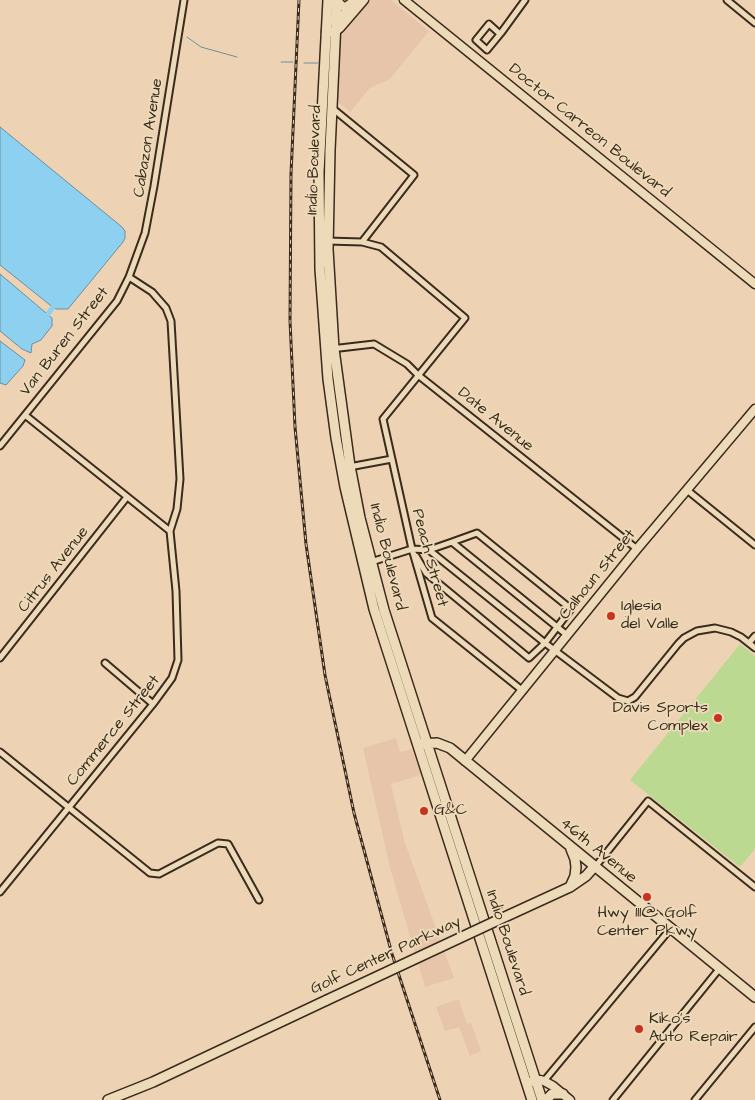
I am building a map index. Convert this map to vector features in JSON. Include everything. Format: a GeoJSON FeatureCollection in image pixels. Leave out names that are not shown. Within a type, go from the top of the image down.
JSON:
{"type":"FeatureCollection","features":[{"type":"Feature","properties":{"kind":"main road","name":"Indio Boulevard"},"geometry":{"type":"LineString","coordinates":[[324,242],[332,108],[331,20],[328,0]]}},
{"type":"Feature","properties":{"kind":"main road","name":"Indio Boulevard"},"geometry":{"type":"LineString","coordinates":[[331,20],[337,0]]}},
{"type":"Feature","properties":{"kind":"main road"},"geometry":{"type":"LineString","coordinates":[[337,0],[342,6],[346,7],[355,0]]}},
{"type":"Feature","properties":{"kind":"main road"},"geometry":{"type":"LineString","coordinates":[[331,20],[346,13],[359,0]]}},
{"type":"Feature","properties":{"kind":"main road"},"geometry":{"type":"LineString","coordinates":[[331,32],[344,24],[364,0]]}},
{"type":"Feature","properties":{"kind":"main road","name":"Doctor Carreon Boulevard"},"geometry":{"type":"LineString","coordinates":[[404,0],[755,284]]}},
{"type":"Feature","properties":{"kind":"main road","name":"Indio Boulevard"},"geometry":{"type":"LineString","coordinates":[[331,32],[319,172],[330,350],[346,467],[367,564],[384,610],[422,744],[532,1100]]}},
{"type":"Feature","properties":{"kind":"main road","name":"Calhoun Street"},"geometry":{"type":"LineString","coordinates":[[465,761],[523,692],[637,549],[752,418],[755,408]]}},
{"type":"Feature","properties":{"kind":"main road","name":"46th Avenue"},"geometry":{"type":"LineString","coordinates":[[422,744],[435,743],[443,745],[465,761],[755,997]]}},
{"type":"Feature","properties":{"kind":"main road","name":"Indio Boulevard"},"geometry":{"type":"LineString","coordinates":[[422,744],[516,1020],[540,1081],[544,1100]]}},
{"type":"Feature","properties":{"kind":"main road"},"geometry":{"type":"LineString","coordinates":[[570,847],[576,859],[576,867],[570,887]]}},
{"type":"Feature","properties":{"kind":"main road","name":"Golf Center Parkway"},"geometry":{"type":"LineString","coordinates":[[108,1100],[152,1082],[570,887],[586,876],[594,867]]}},
{"type":"Feature","properties":{"kind":"main road"},"geometry":{"type":"LineString","coordinates":[[496,988],[503,995],[508,1008],[516,1020]]}},
{"type":"Feature","properties":{"kind":"main road"},"geometry":{"type":"LineString","coordinates":[[527,1083],[540,1081],[567,1097]]}},
{"type":"Feature","properties":{"kind":"main road"},"geometry":{"type":"LineString","coordinates":[[544,1100],[552,1094],[567,1097]]}},
{"type":"Feature","properties":{"kind":"street","name":"Cabazon Avenue"},"geometry":{"type":"LineString","coordinates":[[130,277],[145,233],[184,0]]}},
{"type":"Feature","properties":{"kind":"street"},"geometry":{"type":"LineString","coordinates":[[500,34],[488,24],[476,40],[487,50],[500,34],[525,0]]}},
{"type":"Feature","properties":{"kind":"street"},"geometry":{"type":"LineString","coordinates":[[727,0],[755,23]]}},
{"type":"Feature","properties":{"kind":"street"},"geometry":{"type":"LineString","coordinates":[[332,108],[414,175],[362,242]]}},
{"type":"Feature","properties":{"kind":"street"},"geometry":{"type":"LineString","coordinates":[[324,242],[362,242],[382,247],[465,318],[418,374]]}},
{"type":"Feature","properties":{"kind":"street","name":"Van Buren Street"},"geometry":{"type":"LineString","coordinates":[[0,446],[117,301],[130,277]]}},
{"type":"Feature","properties":{"kind":"street"},"geometry":{"type":"LineString","coordinates":[[25,415],[170,531],[176,509],[180,479],[171,321],[166,308],[152,292],[130,277]]}},
{"type":"Feature","properties":{"kind":"street","name":"Date Avenue"},"geometry":{"type":"LineString","coordinates":[[330,350],[374,344],[407,364],[637,549]]}},
{"type":"Feature","properties":{"kind":"street","name":"Peach Street"},"geometry":{"type":"LineString","coordinates":[[418,374],[383,420],[412,549],[432,618],[523,692]]}},
{"type":"Feature","properties":{"kind":"street"},"geometry":{"type":"LineString","coordinates":[[346,467],[392,459]]}},
{"type":"Feature","properties":{"kind":"street"},"geometry":{"type":"LineString","coordinates":[[687,490],[755,545]]}},
{"type":"Feature","properties":{"kind":"street","name":"Citrus Avenue"},"geometry":{"type":"LineString","coordinates":[[0,658],[127,497]]}},
{"type":"Feature","properties":{"kind":"street","name":"Commerce Street"},"geometry":{"type":"LineString","coordinates":[[0,892],[172,678],[178,660],[176,591],[170,531]]}},
{"type":"Feature","properties":{"kind":"street"},"geometry":{"type":"LineString","coordinates":[[367,564],[412,549],[430,550],[477,533],[582,618]]}},
{"type":"Feature","properties":{"kind":"street"},"geometry":{"type":"LineString","coordinates":[[452,542],[567,635]]}},
{"type":"Feature","properties":{"kind":"street"},"geometry":{"type":"LineString","coordinates":[[412,549],[426,572],[529,658],[545,644],[571,610]]}},
{"type":"Feature","properties":{"kind":"street"},"geometry":{"type":"LineString","coordinates":[[430,550],[545,644],[618,698],[628,701],[635,697],[678,644],[692,633],[712,628],[722,629],[731,632],[755,648]]}},
{"type":"Feature","properties":{"kind":"street"},"geometry":{"type":"LineString","coordinates":[[749,643],[755,636]]}},
{"type":"Feature","properties":{"kind":"street"},"geometry":{"type":"LineString","coordinates":[[105,663],[153,704]]}},
{"type":"Feature","properties":{"kind":"street"},"geometry":{"type":"LineString","coordinates":[[0,752],[150,874],[159,874],[218,843],[228,844],[259,900]]}},
{"type":"Feature","properties":{"kind":"street","name":"Golf Center Parkway"},"geometry":{"type":"LineString","coordinates":[[594,867],[648,801],[755,887]]}},
{"type":"Feature","properties":{"kind":"street"},"geometry":{"type":"LineString","coordinates":[[540,1081],[671,928]]}},
{"type":"Feature","properties":{"kind":"street"},"geometry":{"type":"LineString","coordinates":[[613,1100],[720,968]]}},
{"type":"Feature","properties":{"kind":"street"},"geometry":{"type":"LineString","coordinates":[[695,1100],[755,1027]]}},
{"type":"Feature","properties":{"kind":"shaded area"},"geometry":{"type":"Polygon","coordinates":[[[370,0],[391,0],[429,31],[390,79],[370,88],[350,112],[339,103],[337,96],[341,37],[370,0]]]}},
{"type":"Feature","properties":{"kind":"shaded area"},"geometry":{"type":"Polygon","coordinates":[[[396,738],[400,752],[412,749],[421,775],[391,784],[404,840],[454,978],[425,987],[390,868],[363,748],[396,738]]]}},
{"type":"Feature","properties":{"kind":"shaded area"},"geometry":{"type":"Polygon","coordinates":[[[459,999],[467,1024],[471,1023],[481,1051],[470,1056],[459,1027],[445,1031],[436,1007],[459,999]]]}},
{"type":"Feature","properties":{"kind":"green space","name":"Davis Sports Complex"},"geometry":{"type":"Polygon","coordinates":[[[740,644],[755,656],[755,849],[740,867],[630,780],[740,644]]]}},
{"type":"Feature","properties":{"kind":"water"},"geometry":{"type":"Polygon","coordinates":[[[0,127],[125,231],[123,242],[68,309],[56,309],[0,265],[0,127]]]}},
{"type":"Feature","properties":{"kind":"water"},"geometry":{"type":"Polygon","coordinates":[[[0,274],[52,318],[52,326],[41,340],[32,344],[31,353],[22,349],[0,331],[0,274]]]}},
{"type":"Feature","properties":{"kind":"water"},"geometry":{"type":"Polygon","coordinates":[[[0,341],[25,360],[23,366],[6,385],[0,383],[0,341]]]}},
{"type":"Feature","properties":{"kind":"waterway"},"geometry":{"type":"LineString","coordinates":[[187,37],[201,47],[237,57]]}},
{"type":"Feature","properties":{"kind":"waterway"},"geometry":{"type":"LineString","coordinates":[[281,62],[293,62]]}},
{"type":"Feature","properties":{"kind":"waterway"},"geometry":{"type":"LineString","coordinates":[[304,63],[318,63]]}},
{"type":"Feature","properties":{"kind":"waterway"},"geometry":{"type":"LineString","coordinates":[[48,314],[53,307]]}},
{"type":"Feature","properties":{"kind":"railway"},"geometry":{"type":"LineString","coordinates":[[299,0],[291,174],[290,321],[295,427],[306,544],[325,675],[354,813],[392,954],[440,1100]]}},
{"type":"Feature","properties":{"kind":"place","name":"Iglesia del Valle"},"geometry":{"type":"Point","coordinates":[611,616]}},
{"type":"Feature","properties":{"kind":"place","name":"Davis Sports Complex"},"geometry":{"type":"Point","coordinates":[718,718]}},
{"type":"Feature","properties":{"kind":"place","name":"G&C"},"geometry":{"type":"Point","coordinates":[424,811]}},
{"type":"Feature","properties":{"kind":"place","name":"Hwy 111@ Golf Center Pkwy"},"geometry":{"type":"Point","coordinates":[647,897]}},
{"type":"Feature","properties":{"kind":"place","name":"Kiko's Auto Repair"},"geometry":{"type":"Point","coordinates":[639,1029]}}]}
